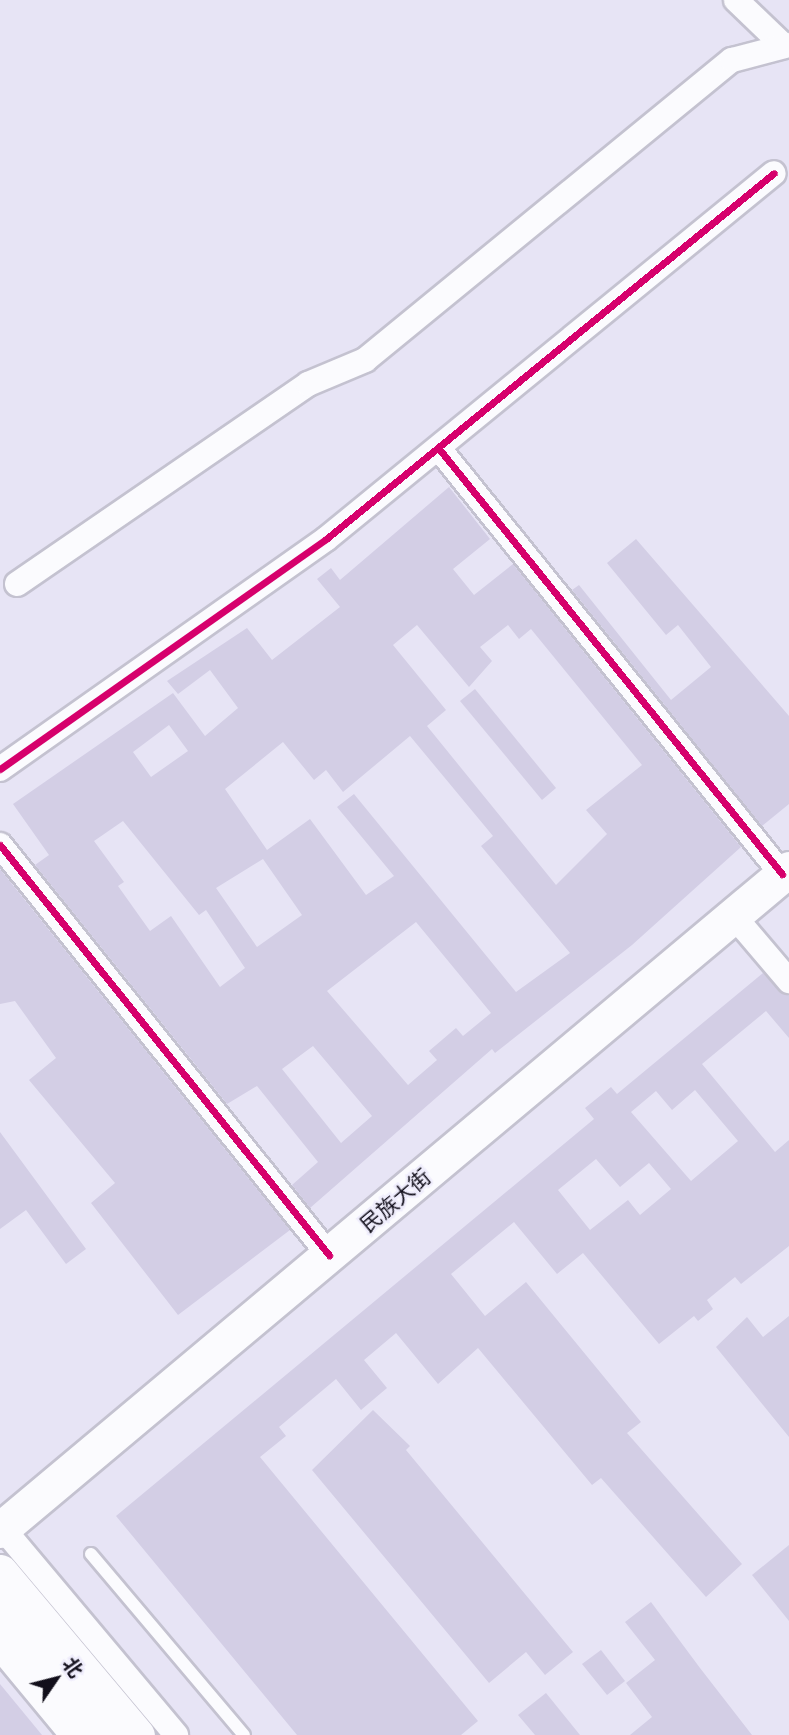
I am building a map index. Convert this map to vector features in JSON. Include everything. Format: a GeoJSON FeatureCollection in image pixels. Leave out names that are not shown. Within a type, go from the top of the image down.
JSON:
{"type":"FeatureCollection","features":[{"type":"Feature","properties":{"kind":"main road","name":"民族大街"},"geometry":{"type":"LineString","coordinates":[[1,1528],[786,871]]}},
{"type":"Feature","properties":{"kind":"main road"},"geometry":{"type":"LineString","coordinates":[[0,1572],[137,1735]]}},
{"type":"Feature","properties":{"kind":"main road"},"geometry":{"type":"LineString","coordinates":[[0,1613],[102,1735]]}},
{"type":"Feature","properties":{"kind":"street"},"geometry":{"type":"LineString","coordinates":[[736,0],[787,46]]}},
{"type":"Feature","properties":{"kind":"street"},"geometry":{"type":"LineString","coordinates":[[17,584],[308,384],[365,360],[732,60],[787,46]]}},
{"type":"Feature","properties":{"kind":"street"},"geometry":{"type":"LineString","coordinates":[[0,769],[440,450],[774,173]]}},
{"type":"Feature","properties":{"kind":"street"},"geometry":{"type":"LineString","coordinates":[[440,450],[786,871]]}},
{"type":"Feature","properties":{"kind":"street"},"geometry":{"type":"LineString","coordinates":[[0,845],[329,1255]]}},
{"type":"Feature","properties":{"kind":"street"},"geometry":{"type":"LineString","coordinates":[[733,915],[789,981]]}},
{"type":"Feature","properties":{"kind":"street"},"geometry":{"type":"LineString","coordinates":[[1,1528],[176,1735]]}},
{"type":"Feature","properties":{"kind":"street"},"geometry":{"type":"LineString","coordinates":[[0,1648],[72,1735]]}},
{"type":"Feature","properties":{"kind":"lane"},"geometry":{"type":"LineString","coordinates":[[91,1554],[244,1735]]}},
{"type":"Feature","properties":{"kind":"building"},"geometry":{"type":"Polygon","coordinates":[[[449,487],[490,539],[453,569],[474,595],[513,564],[741,847],[632,945],[495,1053],[492,1049],[310,1208],[292,1185],[318,1162],[257,1086],[227,1104],[35,865],[49,855],[13,804],[173,693],[205,736],[238,708],[210,670],[178,694],[167,681],[247,628],[272,660],[340,607],[317,579],[331,568],[340,580],[449,487]],[[417,625],[393,645],[446,710],[427,726],[556,885],[607,834],[586,810],[642,765],[531,629],[519,639],[508,625],[480,647],[492,661],[469,687],[417,625]],[[169,725],[133,752],[151,777],[188,751],[169,725]],[[410,736],[343,792],[326,770],[314,780],[283,742],[225,789],[267,850],[310,819],[366,895],[394,876],[337,807],[354,794],[516,992],[570,953],[481,846],[493,836],[410,736]],[[123,821],[94,841],[124,882],[118,886],[150,931],[171,916],[220,987],[245,968],[206,910],[199,915],[123,821]],[[263,859],[216,888],[257,947],[302,915],[263,859]],[[416,922],[327,991],[408,1085],[437,1060],[429,1051],[456,1028],[463,1036],[491,1013],[416,922]],[[313,1046],[282,1069],[341,1143],[372,1116],[313,1046]]]}},
{"type":"Feature","properties":{"kind":"building"},"geometry":{"type":"Polygon","coordinates":[[[636,539],[789,716],[789,804],[762,826],[572,590],[579,585],[671,700],[711,667],[678,625],[666,635],[607,563],[636,539]]]}},
{"type":"Feature","properties":{"kind":"building"},"geometry":{"type":"Polygon","coordinates":[[[475,689],[556,788],[542,800],[460,701],[475,689]]]}},
{"type":"Feature","properties":{"kind":"building"},"geometry":{"type":"Polygon","coordinates":[[[0,869],[290,1230],[178,1315],[91,1203],[115,1183],[29,1080],[56,1058],[15,1001],[0,1004],[0,869]]]}},
{"type":"Feature","properties":{"kind":"building"},"geometry":{"type":"Polygon","coordinates":[[[763,973],[789,996],[789,1038],[766,1011],[702,1064],[775,1152],[789,1140],[789,1246],[741,1284],[735,1277],[707,1300],[713,1309],[698,1321],[694,1316],[659,1344],[583,1253],[557,1274],[514,1222],[451,1274],[485,1316],[526,1282],[641,1422],[627,1433],[742,1564],[706,1597],[601,1478],[592,1485],[478,1348],[438,1384],[396,1333],[364,1360],[387,1388],[361,1410],[336,1379],[279,1427],[286,1436],[260,1457],[478,1721],[461,1735],[297,1735],[116,1516],[594,1119],[585,1108],[611,1087],[617,1094],[763,973]],[[695,1090],[672,1110],[656,1091],[631,1112],[691,1181],[738,1141],[695,1090]],[[596,1159],[558,1190],[590,1230],[628,1200],[640,1215],[671,1189],[649,1163],[620,1187],[596,1159]]]}},
{"type":"Feature","properties":{"kind":"building"},"geometry":{"type":"Polygon","coordinates":[[[0,1132],[86,1249],[66,1264],[26,1210],[0,1229],[0,1132]]]}},
{"type":"Feature","properties":{"kind":"building"},"geometry":{"type":"Polygon","coordinates":[[[789,1316],[789,1437],[716,1347],[747,1317],[763,1337],[789,1316]]]}},
{"type":"Feature","properties":{"kind":"building"},"geometry":{"type":"Polygon","coordinates":[[[373,1410],[410,1446],[406,1450],[573,1652],[545,1675],[526,1652],[489,1683],[312,1470],[373,1410]]]}},
{"type":"Feature","properties":{"kind":"building"},"geometry":{"type":"Polygon","coordinates":[[[789,1545],[789,1621],[752,1575],[789,1545]]]}},
{"type":"Feature","properties":{"kind":"building"},"geometry":{"type":"Polygon","coordinates":[[[651,1602],[752,1735],[630,1735],[652,1717],[626,1683],[655,1660],[625,1622],[651,1602]]]}},
{"type":"Feature","properties":{"kind":"building"},"geometry":{"type":"Polygon","coordinates":[[[601,1650],[625,1681],[607,1695],[582,1664],[601,1650]]]}},
{"type":"Feature","properties":{"kind":"building"},"geometry":{"type":"Polygon","coordinates":[[[0,1684],[42,1735],[0,1735],[0,1684]]]}},
{"type":"Feature","properties":{"kind":"building"},"geometry":{"type":"Polygon","coordinates":[[[546,1693],[580,1735],[535,1735],[518,1715],[546,1693]]]}},
{"type":"Feature","properties":{"kind":"cycle path"},"geometry":{"type":"LineString","coordinates":[[0,769],[326,539],[774,173]]}},
{"type":"Feature","properties":{"kind":"cycle path"},"geometry":{"type":"LineString","coordinates":[[440,450],[782,874]]}},
{"type":"Feature","properties":{"kind":"cycle path"},"geometry":{"type":"LineString","coordinates":[[0,845],[329,1255]]}}]}
